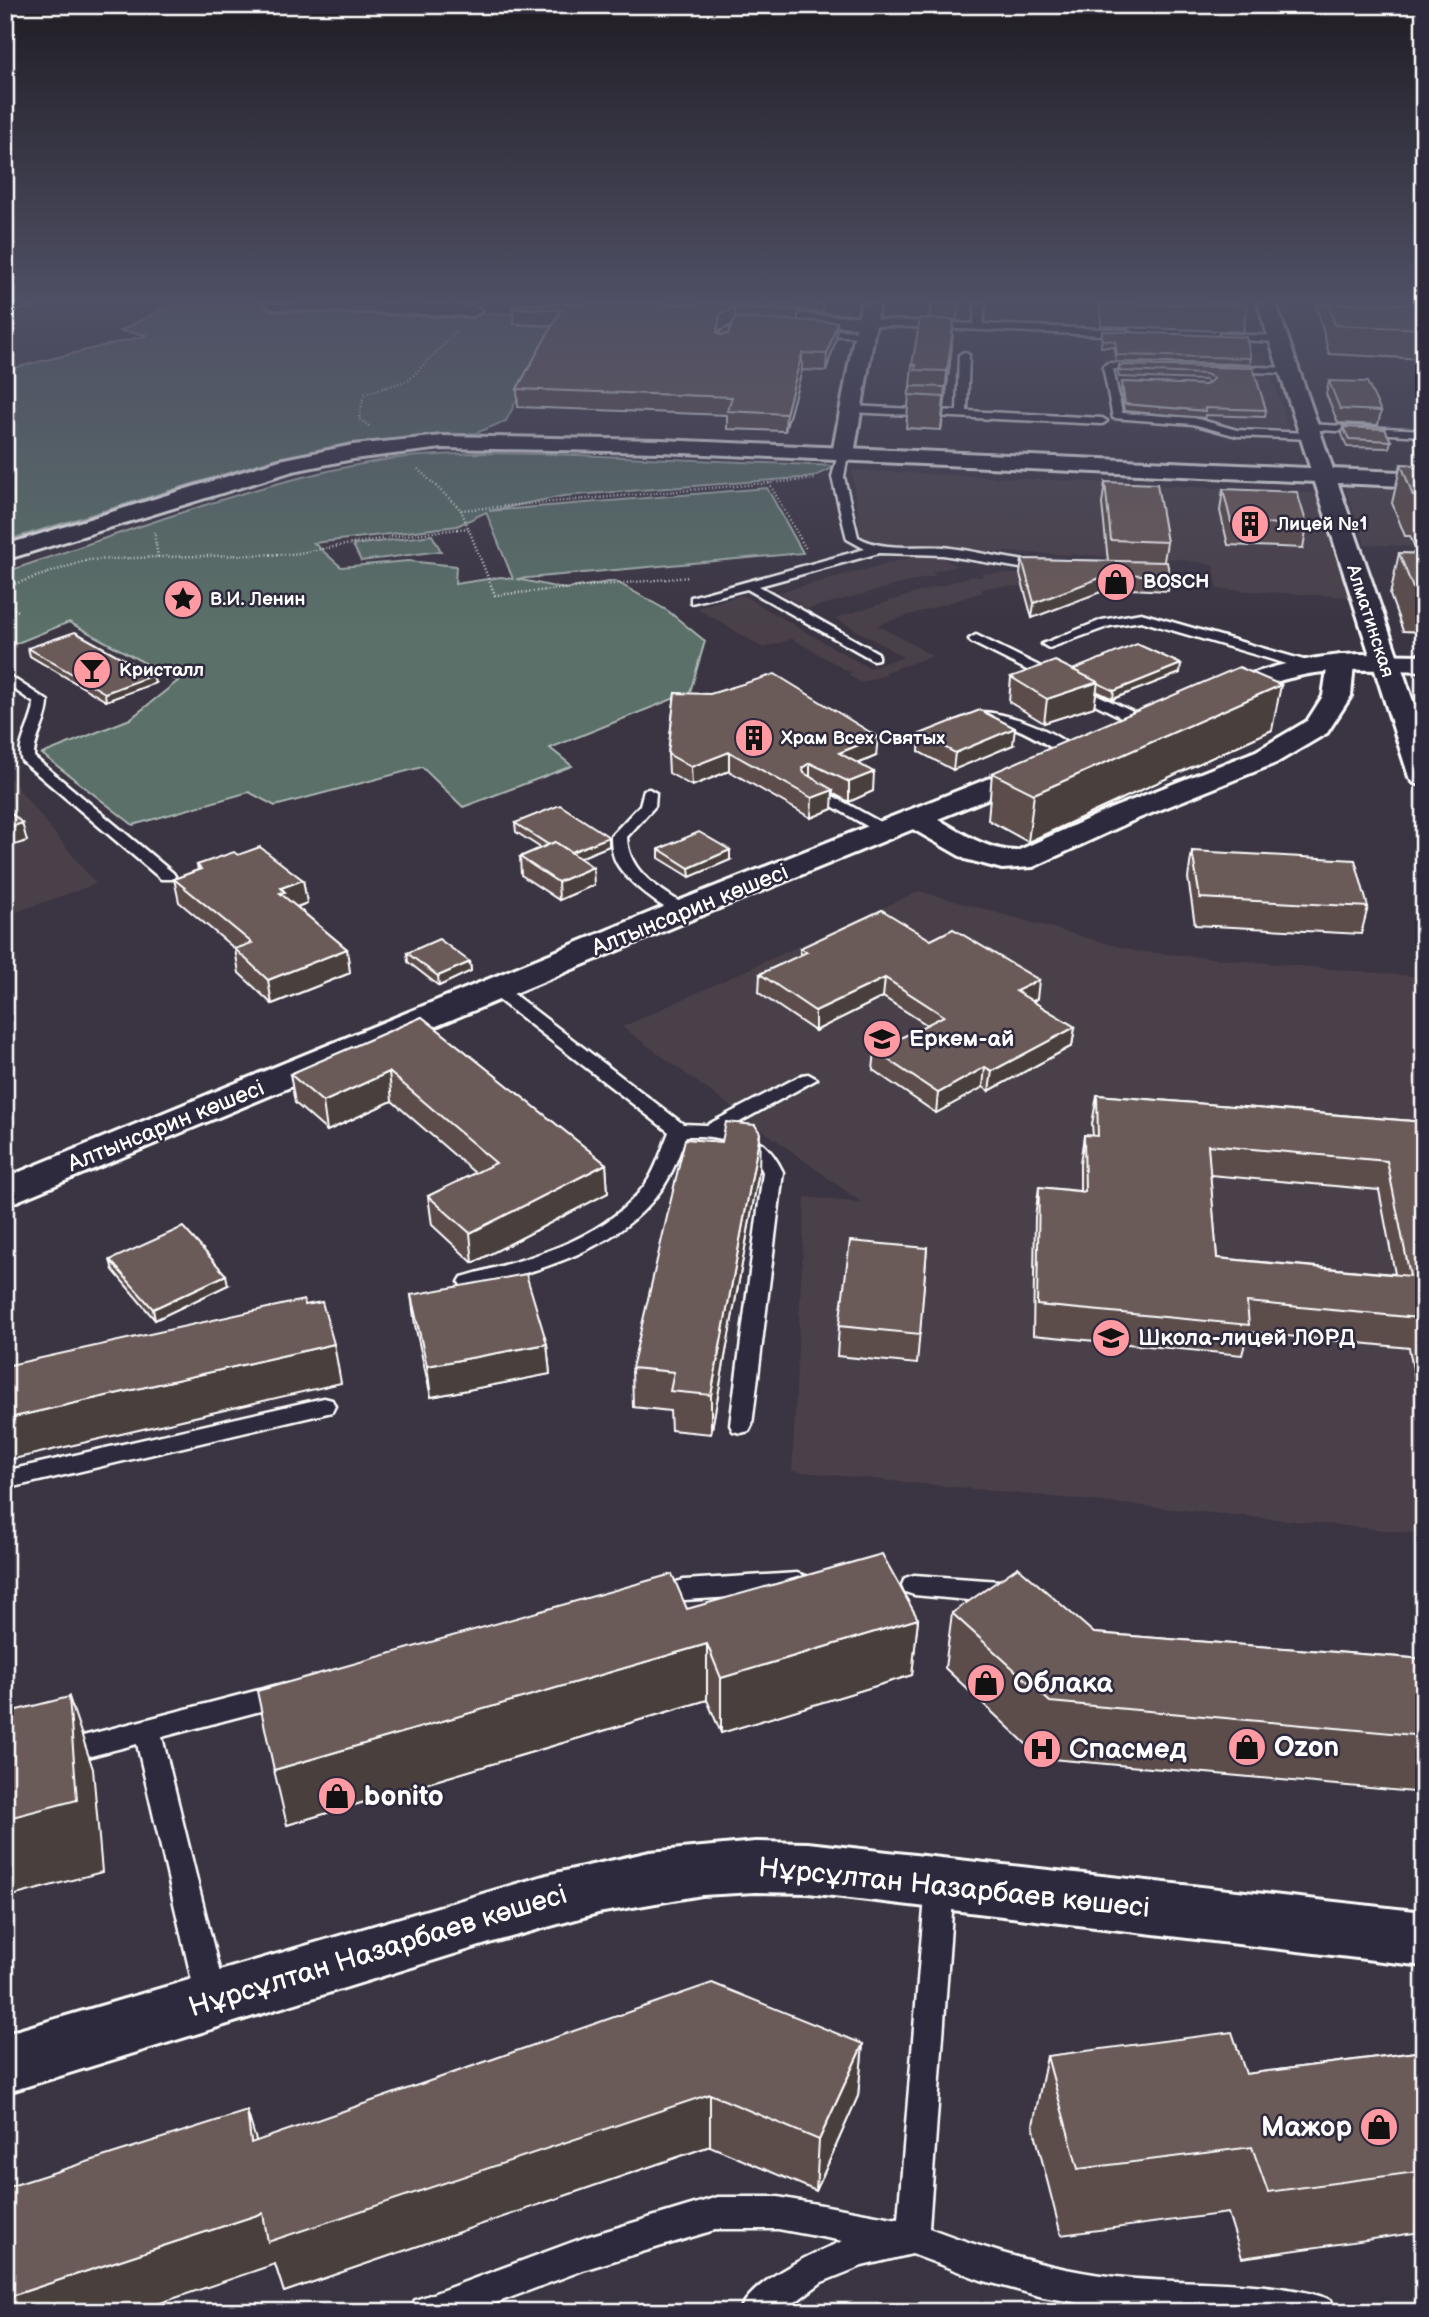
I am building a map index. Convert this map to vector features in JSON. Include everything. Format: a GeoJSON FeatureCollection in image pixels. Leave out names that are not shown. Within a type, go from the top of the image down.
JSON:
{"type":"FeatureCollection","features":[{"type":"Feature","properties":{"kind":"street"},"geometry":{"type":"LineString","coordinates":[[843,454],[850,412]]}},
{"type":"Feature","properties":{"kind":"street","name":"Алматинская"},"geometry":{"type":"LineString","coordinates":[[1303,412],[1424,777]]}},
{"type":"Feature","properties":{"kind":"street"},"geometry":{"type":"LineString","coordinates":[[5,553],[288,466],[394,446],[442,442],[515,441],[1424,480]]}},
{"type":"Feature","properties":{"kind":"street"},"geometry":{"type":"LineString","coordinates":[[915,818],[976,852],[1002,860],[1022,860],[1121,815],[1266,757],[1317,727],[1337,696],[1341,663]]}},
{"type":"Feature","properties":{"kind":"street","name":"Алтынсарин көшесі"},"geometry":{"type":"LineString","coordinates":[[5,1193],[683,911],[1258,680],[1309,666],[1341,663],[1424,663]]}},
{"type":"Feature","properties":{"kind":"street","name":"Нұрсұлтан Назарбаев көшесі"},"geometry":{"type":"LineString","coordinates":[[5,2064],[584,1889],[713,1869],[779,1866],[1424,1940]]}},
{"type":"Feature","properties":{"kind":"lane"},"geometry":{"type":"LineString","coordinates":[[920,412],[1102,421]]}},
{"type":"Feature","properties":{"kind":"lane"},"geometry":{"type":"LineString","coordinates":[[1116,412],[1117,416],[1194,421],[1243,433],[1424,433]]}},
{"type":"Feature","properties":{"kind":"lane"},"geometry":{"type":"LineString","coordinates":[[843,454],[838,477],[853,538],[880,549]]}},
{"type":"Feature","properties":{"kind":"lane"},"geometry":{"type":"LineString","coordinates":[[695,600],[880,549],[943,551],[1011,565],[1055,567]]}},
{"type":"Feature","properties":{"kind":"lane"},"geometry":{"type":"LineString","coordinates":[[750,586],[873,656]]}},
{"type":"Feature","properties":{"kind":"lane"},"geometry":{"type":"LineString","coordinates":[[1049,644],[1107,622],[1141,617],[1309,666]]}},
{"type":"Feature","properties":{"kind":"lane"},"geometry":{"type":"LineString","coordinates":[[976,639],[1167,715]]}},
{"type":"Feature","properties":{"kind":"lane"},"geometry":{"type":"LineString","coordinates":[[5,677],[41,701],[41,720],[26,748],[27,758],[167,876]]}},
{"type":"Feature","properties":{"kind":"lane"},"geometry":{"type":"LineString","coordinates":[[947,727],[979,715],[1000,715],[1093,746]]}},
{"type":"Feature","properties":{"kind":"lane"},"geometry":{"type":"LineString","coordinates":[[811,788],[884,830]]}},
{"type":"Feature","properties":{"kind":"lane"},"geometry":{"type":"LineString","coordinates":[[649,793],[647,806],[619,836],[620,856],[635,877],[683,911]]}},
{"type":"Feature","properties":{"kind":"lane"},"geometry":{"type":"LineString","coordinates":[[497,990],[679,1130],[710,1130],[736,1135],[755,1145],[768,1157],[773,1172],[741,1424]]}},
{"type":"Feature","properties":{"kind":"lane"},"geometry":{"type":"LineString","coordinates":[[710,1130],[808,1079]]}},
{"type":"Feature","properties":{"kind":"lane"},"geometry":{"type":"LineString","coordinates":[[469,1282],[555,1257],[602,1236],[624,1219],[652,1188],[679,1130]]}},
{"type":"Feature","properties":{"kind":"lane"},"geometry":{"type":"LineString","coordinates":[[5,1480],[324,1406]]}},
{"type":"Feature","properties":{"kind":"lane"},"geometry":{"type":"LineString","coordinates":[[631,1604],[684,1590],[816,1582]]}},
{"type":"Feature","properties":{"kind":"lane"},"geometry":{"type":"LineString","coordinates":[[914,1585],[1000,1591],[1030,1603]]}},
{"type":"Feature","properties":{"kind":"lane"},"geometry":{"type":"LineString","coordinates":[[31,1761],[309,1688]]}},
{"type":"Feature","properties":{"kind":"lane"},"geometry":{"type":"LineString","coordinates":[[147,1730],[211,2001]]}},
{"type":"Feature","properties":{"kind":"lane"},"geometry":{"type":"LineString","coordinates":[[912,2238],[940,1884]]}},
{"type":"Feature","properties":{"kind":"lane"},"geometry":{"type":"LineString","coordinates":[[427,2312],[586,2253],[718,2213],[778,2213],[912,2238],[981,2264],[1043,2281],[1123,2294],[1265,2304],[1319,2312]]}},
{"type":"Feature","properties":{"kind":"lane"},"geometry":{"type":"LineString","coordinates":[[755,2312],[811,2270],[862,2250],[912,2238]]}},
{"type":"Feature","properties":{"kind":"path"},"geometry":{"type":"LineString","coordinates":[[360,412],[359,419],[394,446],[461,510],[495,595],[690,577]]}},
{"type":"Feature","properties":{"kind":"path"},"geometry":{"type":"LineString","coordinates":[[461,510],[838,477]]}},
{"type":"Feature","properties":{"kind":"path"},"geometry":{"type":"LineString","coordinates":[[769,483],[815,565]]}},
{"type":"Feature","properties":{"kind":"path"},"geometry":{"type":"LineString","coordinates":[[153,524],[158,557]]}},
{"type":"Feature","properties":{"kind":"path"},"geometry":{"type":"LineString","coordinates":[[5,587],[88,561],[293,554],[397,536],[468,528]]}},
{"type":"Feature","properties":{"kind":"path"},"geometry":{"type":"LineString","coordinates":[[5,603],[18,611]]}},
{"type":"Feature","properties":{"kind":"shaded area"},"geometry":{"type":"Polygon","coordinates":[[[1111,412],[1283,412],[1289,429],[1112,423],[1111,412]]]}},
{"type":"Feature","properties":{"kind":"shaded area"},"geometry":{"type":"Polygon","coordinates":[[[852,470],[1315,493],[1350,597],[1217,589],[1214,565],[1177,559],[884,547],[861,539],[852,470]]]}},
{"type":"Feature","properties":{"kind":"shaded area"},"geometry":{"type":"Polygon","coordinates":[[[1343,481],[1424,486],[1424,547],[1365,544],[1343,481]]]}},
{"type":"Feature","properties":{"kind":"shaded area"},"geometry":{"type":"Polygon","coordinates":[[[932,552],[956,566],[932,572],[936,575],[807,609],[779,592],[932,552]]]}},
{"type":"Feature","properties":{"kind":"shaded area"},"geometry":{"type":"Polygon","coordinates":[[[981,573],[1020,574],[1024,586],[991,587],[981,590],[983,592],[878,625],[933,656],[861,683],[848,675],[851,673],[792,639],[763,648],[697,608],[742,595],[869,668],[903,657],[835,618],[971,576],[983,577],[981,573]]]}},
{"type":"Feature","properties":{"kind":"shaded area"},"geometry":{"type":"Polygon","coordinates":[[[5,772],[96,884],[5,916],[5,772]]]}},
{"type":"Feature","properties":{"kind":"shaded area","name":"Школа-лицей ЛОРД"},"geometry":{"type":"Polygon","coordinates":[[[919,891],[1135,951],[1424,977],[1424,1534],[792,1471],[805,1197],[862,1203],[622,1027],[919,891]]]}},
{"type":"Feature","properties":{"kind":"green space"},"geometry":{"type":"Polygon","coordinates":[[[5,412],[511,412],[506,421],[476,433],[343,445],[277,458],[5,541],[5,412]]]}},
{"type":"Feature","properties":{"kind":"green space"},"geometry":{"type":"Polygon","coordinates":[[[475,453],[837,466],[813,477],[563,496],[489,511],[767,488],[803,553],[517,579],[565,589],[615,581],[668,611],[705,641],[690,692],[550,748],[572,766],[463,807],[422,767],[275,806],[249,792],[133,825],[42,754],[130,719],[178,681],[69,622],[5,648],[5,572],[195,508],[292,480],[390,459],[475,453]],[[486,512],[457,526],[314,543],[341,567],[408,561],[456,566],[455,584],[501,577],[513,579],[486,512]]]}},
{"type":"Feature","properties":{"kind":"green space"},"geometry":{"type":"Polygon","coordinates":[[[432,535],[441,551],[361,561],[353,545],[432,535]]]}},
{"type":"Feature","properties":{"kind":"building"},"geometry":{"type":"Polygon","coordinates":[[[749,412],[786,412],[786,414],[749,412]]]}},
{"type":"Feature","properties":{"kind":"building"},"geometry":{"type":"Polygon","coordinates":[[[1343,427],[1385,429],[1391,441],[1349,439],[1343,427]]]}},
{"type":"Feature","properties":{"kind":"building"},"geometry":{"type":"Polygon","coordinates":[[[1401,464],[1424,466],[1424,506],[1419,497],[1413,496],[1401,464]]]}},
{"type":"Feature","properties":{"kind":"building"},"geometry":{"type":"Polygon","coordinates":[[[1105,482],[1157,484],[1167,542],[1111,540],[1105,482]]]}},
{"type":"Feature","properties":{"kind":"building"},"geometry":{"type":"Polygon","coordinates":[[[1223,489],[1297,492],[1307,525],[1231,522],[1223,489]]]}},
{"type":"Feature","properties":{"kind":"building"},"geometry":{"type":"Polygon","coordinates":[[[1399,553],[1424,554],[1424,589],[1413,588],[1399,553]]]}},
{"type":"Feature","properties":{"kind":"building"},"geometry":{"type":"Polygon","coordinates":[[[1022,559],[1167,562],[1170,577],[1113,573],[1034,603],[1022,559]]]}},
{"type":"Feature","properties":{"kind":"building","name":"Кристалл"},"geometry":{"type":"Polygon","coordinates":[[[75,632],[153,675],[105,693],[28,648],[75,632]]]}},
{"type":"Feature","properties":{"kind":"building"},"geometry":{"type":"Polygon","coordinates":[[[1137,644],[1181,664],[1114,691],[1072,670],[1137,644]]]}},
{"type":"Feature","properties":{"kind":"building"},"geometry":{"type":"Polygon","coordinates":[[[1055,661],[1098,682],[1047,699],[1011,677],[1055,661]]]}},
{"type":"Feature","properties":{"kind":"building"},"geometry":{"type":"Polygon","coordinates":[[[1239,667],[1281,685],[1034,794],[992,773],[1239,667]]]}},
{"type":"Feature","properties":{"kind":"building"},"geometry":{"type":"Polygon","coordinates":[[[775,674],[878,737],[839,753],[874,772],[849,782],[810,763],[802,768],[804,773],[833,790],[812,798],[729,752],[691,767],[668,754],[675,693],[710,694],[775,674]]]}},
{"type":"Feature","properties":{"kind":"building"},"geometry":{"type":"Polygon","coordinates":[[[980,710],[1015,728],[955,753],[920,734],[980,710]]]}},
{"type":"Feature","properties":{"kind":"building"},"geometry":{"type":"Polygon","coordinates":[[[560,805],[609,837],[571,852],[555,842],[549,845],[515,823],[560,805]]]}},
{"type":"Feature","properties":{"kind":"building"},"geometry":{"type":"Polygon","coordinates":[[[5,807],[22,823],[5,829],[5,807]]]}},
{"type":"Feature","properties":{"kind":"building"},"geometry":{"type":"Polygon","coordinates":[[[699,832],[730,850],[689,868],[659,849],[699,832]]]}},
{"type":"Feature","properties":{"kind":"building"},"geometry":{"type":"Polygon","coordinates":[[[555,842],[593,867],[558,882],[520,857],[555,842]]]}},
{"type":"Feature","properties":{"kind":"building"},"geometry":{"type":"Polygon","coordinates":[[[260,847],[303,880],[281,888],[285,892],[280,893],[347,949],[268,980],[235,949],[252,943],[174,879],[201,869],[197,865],[234,852],[238,855],[260,847]]]}},
{"type":"Feature","properties":{"kind":"building"},"geometry":{"type":"Polygon","coordinates":[[[1192,851],[1355,860],[1368,907],[1200,898],[1192,851]]]}},
{"type":"Feature","properties":{"kind":"building"},"geometry":{"type":"Polygon","coordinates":[[[882,910],[931,940],[953,929],[1039,980],[1016,991],[1075,1027],[992,1071],[985,1067],[938,1093],[875,1051],[944,1016],[885,978],[815,1011],[760,974],[807,952],[800,948],[882,910]]]}},
{"type":"Feature","properties":{"kind":"building"},"geometry":{"type":"Polygon","coordinates":[[[439,939],[470,962],[438,976],[407,953],[439,939]]]}},
{"type":"Feature","properties":{"kind":"building"},"geometry":{"type":"Polygon","coordinates":[[[422,1017],[606,1164],[470,1233],[428,1196],[496,1163],[389,1072],[323,1102],[290,1074],[422,1017]]]}},
{"type":"Feature","properties":{"kind":"building"},"geometry":{"type":"Polygon","coordinates":[[[1097,1095],[1424,1122],[1424,1346],[1418,1318],[1247,1302],[1249,1325],[1037,1305],[1039,1187],[1085,1192],[1084,1135],[1098,1136],[1097,1095]],[[1208,1145],[1217,1258],[1410,1276],[1387,1161],[1208,1145]]]}},
{"type":"Feature","properties":{"kind":"building"},"geometry":{"type":"Polygon","coordinates":[[[726,1122],[755,1125],[760,1133],[711,1395],[670,1391],[674,1372],[632,1368],[685,1139],[722,1142],[726,1122]]]}},
{"type":"Feature","properties":{"kind":"building"},"geometry":{"type":"Polygon","coordinates":[[[183,1227],[226,1275],[153,1309],[110,1260],[183,1227]]]}},
{"type":"Feature","properties":{"kind":"building"},"geometry":{"type":"Polygon","coordinates":[[[850,1241],[927,1248],[920,1334],[839,1326],[850,1241]]]}},
{"type":"Feature","properties":{"kind":"building"},"geometry":{"type":"Polygon","coordinates":[[[526,1274],[547,1344],[427,1366],[411,1295],[526,1274]]]}},
{"type":"Feature","properties":{"kind":"building"},"geometry":{"type":"Polygon","coordinates":[[[304,1300],[305,1305],[322,1302],[334,1344],[5,1419],[5,1366],[304,1300]]]}},
{"type":"Feature","properties":{"kind":"building"},"geometry":{"type":"Polygon","coordinates":[[[882,1554],[918,1619],[721,1678],[707,1644],[274,1770],[257,1691],[672,1574],[687,1609],[882,1554]]]}},
{"type":"Feature","properties":{"kind":"building"},"geometry":{"type":"Polygon","coordinates":[[[1018,1567],[1094,1633],[1424,1659],[1424,1736],[1050,1702],[952,1613],[1018,1567]]]}},
{"type":"Feature","properties":{"kind":"building"},"geometry":{"type":"Polygon","coordinates":[[[69,1697],[77,1800],[5,1819],[5,1713],[69,1697]]]}},
{"type":"Feature","properties":{"kind":"building"},"geometry":{"type":"Polygon","coordinates":[[[712,1983],[863,2044],[819,2140],[710,2094],[268,2242],[263,2213],[5,2298],[5,2188],[247,2111],[251,2143],[712,1983]]]}},
{"type":"Feature","properties":{"kind":"building"},"geometry":{"type":"Polygon","coordinates":[[[1232,2032],[1246,2074],[1424,2051],[1424,2171],[1268,2192],[1252,2147],[1078,2169],[1047,2056],[1232,2032]]]}},
{"type":"Feature","properties":{"kind":"place","name":"Лицей №1"},"geometry":{"type":"Point","coordinates":[1250,524]}},
{"type":"Feature","properties":{"kind":"place","name":"BOSCH"},"geometry":{"type":"Point","coordinates":[1116,582]}},
{"type":"Feature","properties":{"kind":"place","name":"В.И. Ленин"},"geometry":{"type":"Point","coordinates":[183,599]}},
{"type":"Feature","properties":{"kind":"place","name":"Кристалл"},"geometry":{"type":"Point","coordinates":[92,670]}},
{"type":"Feature","properties":{"kind":"place","name":"Храм Всех Святых"},"geometry":{"type":"Point","coordinates":[754,738]}},
{"type":"Feature","properties":{"kind":"place","name":"Еркем-ай"},"geometry":{"type":"Point","coordinates":[882,1039]}},
{"type":"Feature","properties":{"kind":"place","name":"Школа-лицей ЛОРД"},"geometry":{"type":"Point","coordinates":[1111,1338]}},
{"type":"Feature","properties":{"kind":"place","name":"Облака"},"geometry":{"type":"Point","coordinates":[986,1683]}},
{"type":"Feature","properties":{"kind":"place","name":"Ozon"},"geometry":{"type":"Point","coordinates":[1247,1747]}},
{"type":"Feature","properties":{"kind":"place","name":"Спасмед"},"geometry":{"type":"Point","coordinates":[1042,1749]}},
{"type":"Feature","properties":{"kind":"place","name":"bonito"},"geometry":{"type":"Point","coordinates":[337,1796]}},
{"type":"Feature","properties":{"kind":"place","name":"Мажор"},"geometry":{"type":"Point","coordinates":[1379,2127]}}]}
